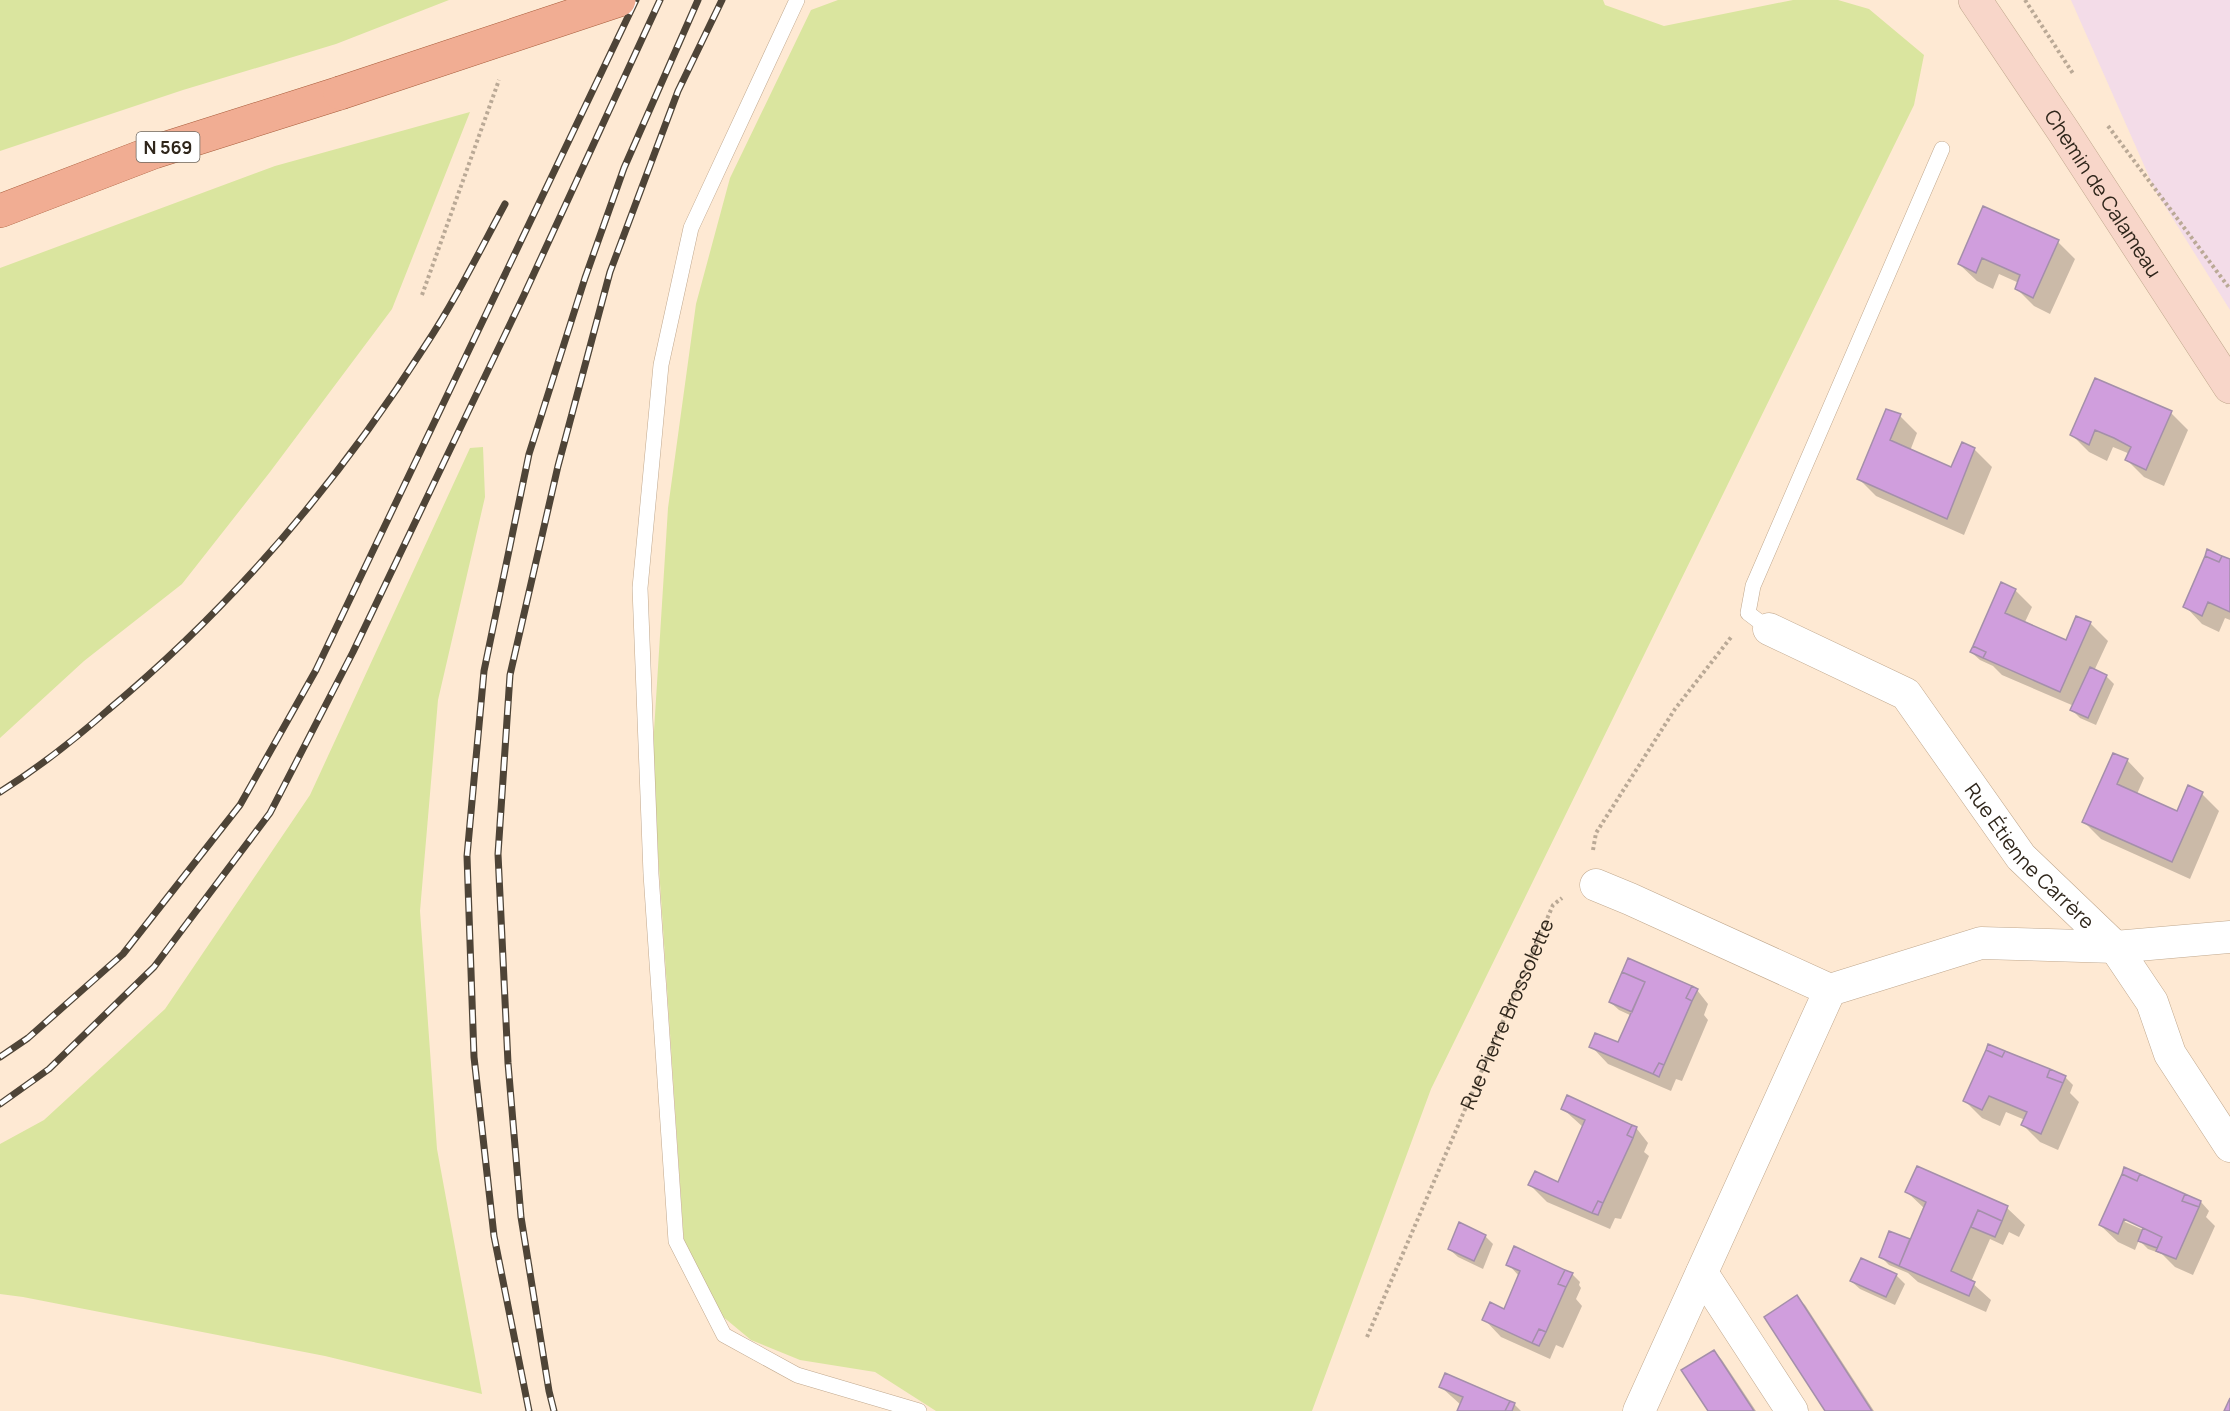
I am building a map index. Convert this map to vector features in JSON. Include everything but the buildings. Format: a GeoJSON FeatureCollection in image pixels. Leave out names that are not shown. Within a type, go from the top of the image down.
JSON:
{"type":"FeatureCollection","features":[{"type":"Feature","properties":{"kind":"main road","name":"N 569"},"geometry":{"type":"LineString","coordinates":[[0,212],[154,152],[619,0]]}},
{"type":"Feature","properties":{"kind":"main road","name":"Chemin de Calameau"},"geometry":{"type":"LineString","coordinates":[[1975,0],[2230,387]]}},
{"type":"Feature","properties":{"kind":"street","name":"Rue Étienne Carrère"},"geometry":{"type":"LineString","coordinates":[[1758,621],[1906,694],[2021,857],[2115,947],[2152,1002],[2170,1054],[2230,1146]]}},
{"type":"Feature","properties":{"kind":"street"},"geometry":{"type":"LineString","coordinates":[[1596,885],[1830,990],[1981,943],[2115,947],[2230,937]]}},
{"type":"Feature","properties":{"kind":"street"},"geometry":{"type":"LineString","coordinates":[[1639,1411],[1830,990]]}},
{"type":"Feature","properties":{"kind":"street"},"geometry":{"type":"LineString","coordinates":[[1702,1273],[1792,1411]]}},
{"type":"Feature","properties":{"kind":"lane"},"geometry":{"type":"LineString","coordinates":[[797,0],[691,228],[661,364],[640,588],[651,874],[676,1242],[724,1335],[797,1375],[919,1411]]}},
{"type":"Feature","properties":{"kind":"lane"},"geometry":{"type":"LineString","coordinates":[[1758,621],[1753,586],[1942,149]]}},
{"type":"Feature","properties":{"kind":"path"},"geometry":{"type":"LineString","coordinates":[[2025,0],[2075,76]]}},
{"type":"Feature","properties":{"kind":"path"},"geometry":{"type":"LineString","coordinates":[[422,295],[502,70]]}},
{"type":"Feature","properties":{"kind":"path"},"geometry":{"type":"LineString","coordinates":[[2106,123],[2230,288]]}},
{"type":"Feature","properties":{"kind":"path"},"geometry":{"type":"LineString","coordinates":[[1596,885],[1592,854],[1596,833],[1675,710],[1758,621]]}},
{"type":"Feature","properties":{"kind":"path","name":"Rue Pierre Brossolette"},"geometry":{"type":"LineString","coordinates":[[1367,1337],[1553,905],[1575,886],[1596,885]]}},
{"type":"Feature","properties":{"kind":"shaded area"},"geometry":{"type":"Polygon","coordinates":[[[2071,0],[2230,0],[2230,310],[2155,190],[2071,0]]]}},
{"type":"Feature","properties":{"kind":"green space"},"geometry":{"type":"Polygon","coordinates":[[[0,0],[449,0],[336,44],[183,90],[0,151],[0,0]]]}},
{"type":"Feature","properties":{"kind":"green space"},"geometry":{"type":"Polygon","coordinates":[[[838,0],[1603,0],[1605,5],[1664,26],[1793,0],[1838,0],[1869,9],[1924,55],[1914,105],[1431,1089],[1312,1411],[936,1411],[875,1372],[800,1360],[751,1340],[704,1301],[684,1243],[652,763],[668,508],[696,304],[730,178],[811,10],[838,0]]]}},
{"type":"Feature","properties":{"kind":"green space"},"geometry":{"type":"Polygon","coordinates":[[[470,112],[392,309],[270,472],[182,584],[84,661],[0,738],[0,268],[275,166],[470,112]]]}},
{"type":"Feature","properties":{"kind":"green space"},"geometry":{"type":"Polygon","coordinates":[[[483,447],[485,497],[438,700],[420,911],[437,1149],[482,1394],[325,1356],[0,1294],[0,1144],[44,1120],[165,1009],[310,795],[470,448],[483,447]]]}},
{"type":"Feature","properties":{"kind":"railway"},"geometry":{"type":"LineString","coordinates":[[0,1057],[28,1038],[123,954],[240,805],[316,670],[636,0]]}},
{"type":"Feature","properties":{"kind":"railway"},"geometry":{"type":"LineString","coordinates":[[0,1104],[49,1069],[154,967],[270,813],[353,652],[524,295],[660,0]]}},
{"type":"Feature","properties":{"kind":"railway"},"geometry":{"type":"LineString","coordinates":[[529,1411],[494,1236],[474,1057],[467,856],[484,671],[529,454],[585,278],[624,168],[698,0]]}},
{"type":"Feature","properties":{"kind":"railway"},"geometry":{"type":"LineString","coordinates":[[554,1411],[521,1217],[508,1063],[498,854],[510,675],[558,466],[610,272],[678,91],[722,0]]}},
{"type":"Feature","properties":{"kind":"railway"},"geometry":{"type":"LineString","coordinates":[[0,792],[69,743],[154,670],[198,629],[280,540],[356,446],[425,346],[505,204]]}}]}
